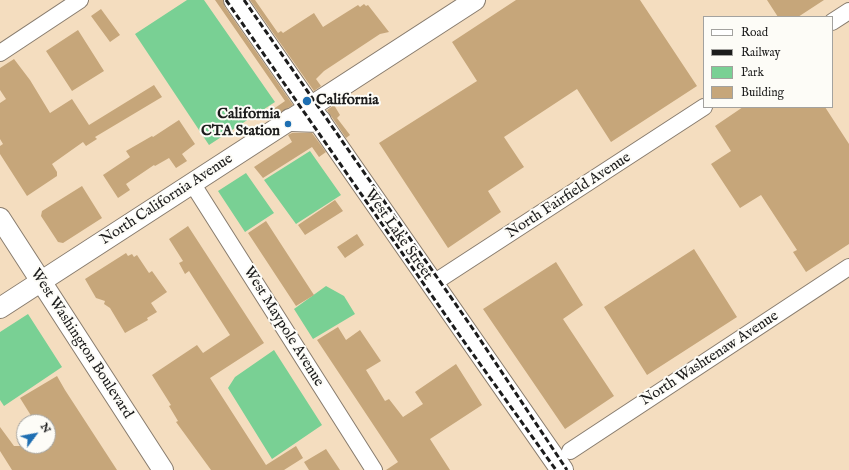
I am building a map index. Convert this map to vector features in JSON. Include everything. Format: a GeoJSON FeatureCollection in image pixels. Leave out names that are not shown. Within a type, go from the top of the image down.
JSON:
{"type":"FeatureCollection","features":[{"type":"Feature","properties":{"kind":"main road","name":"West Lake Street"},"geometry":{"type":"LineString","coordinates":[[235,0],[307,113],[334,142],[432,284],[561,461]]}},
{"type":"Feature","properties":{"kind":"street"},"geometry":{"type":"LineString","coordinates":[[0,53],[80,0]]}},
{"type":"Feature","properties":{"kind":"street","name":"North California Avenue"},"geometry":{"type":"LineString","coordinates":[[0,308],[192,183],[307,113],[475,0]]}},
{"type":"Feature","properties":{"kind":"street"},"geometry":{"type":"LineString","coordinates":[[833,21],[849,11]]}},
{"type":"Feature","properties":{"kind":"street","name":"North Fairfield Avenue"},"geometry":{"type":"LineString","coordinates":[[432,284],[703,108]]}},
{"type":"Feature","properties":{"kind":"street","name":"West Maypole Avenue"},"geometry":{"type":"LineString","coordinates":[[192,183],[374,470]]}},
{"type":"Feature","properties":{"kind":"street","name":"West Washington Boulevard"},"geometry":{"type":"LineString","coordinates":[[0,218],[163,470]]}},
{"type":"Feature","properties":{"kind":"street","name":"North Washtenaw Avenue"},"geometry":{"type":"LineString","coordinates":[[561,461],[849,267]]}},
{"type":"Feature","properties":{"kind":"green space"},"geometry":{"type":"Polygon","coordinates":[[[187,0],[204,0],[275,102],[209,145],[135,34],[187,0]]]}},
{"type":"Feature","properties":{"kind":"green space"},"geometry":{"type":"Polygon","coordinates":[[[310,151],[341,195],[296,224],[264,180],[310,151]]]}},
{"type":"Feature","properties":{"kind":"green space"},"geometry":{"type":"Polygon","coordinates":[[[246,173],[274,213],[245,232],[218,191],[246,173]]]}},
{"type":"Feature","properties":{"kind":"green space"},"geometry":{"type":"Polygon","coordinates":[[[326,286],[344,296],[355,314],[313,339],[294,309],[326,286]]]}},
{"type":"Feature","properties":{"kind":"green space"},"geometry":{"type":"Polygon","coordinates":[[[28,314],[62,367],[4,406],[0,400],[0,332],[28,314]]]}},
{"type":"Feature","properties":{"kind":"green space"},"geometry":{"type":"Polygon","coordinates":[[[274,350],[322,425],[272,459],[228,388],[235,377],[274,350]]]}},
{"type":"Feature","properties":{"kind":"building"},"geometry":{"type":"Polygon","coordinates":[[[215,0],[223,0],[225,7],[293,105],[275,116],[272,110],[285,101],[215,0]]]}},
{"type":"Feature","properties":{"kind":"building"},"geometry":{"type":"Polygon","coordinates":[[[250,0],[255,0],[278,33],[281,31],[283,33],[314,13],[323,27],[358,5],[360,7],[364,4],[366,6],[368,5],[389,32],[380,34],[324,71],[316,79],[321,86],[314,91],[250,0]]]}},
{"type":"Feature","properties":{"kind":"building"},"geometry":{"type":"Polygon","coordinates":[[[516,0],[640,0],[697,86],[611,142],[577,89],[504,137],[524,167],[488,191],[501,212],[448,248],[379,143],[477,81],[452,42],[516,0]]]}},
{"type":"Feature","properties":{"kind":"building"},"geometry":{"type":"Polygon","coordinates":[[[767,0],[824,0],[800,16],[777,16],[767,0]]]}},
{"type":"Feature","properties":{"kind":"building"},"geometry":{"type":"Polygon","coordinates":[[[101,9],[120,35],[110,42],[91,16],[101,9]]]}},
{"type":"Feature","properties":{"kind":"building"},"geometry":{"type":"Polygon","coordinates":[[[78,30],[104,71],[72,91],[46,51],[78,30]]]}},
{"type":"Feature","properties":{"kind":"building"},"geometry":{"type":"Polygon","coordinates":[[[14,59],[30,80],[50,113],[72,99],[89,125],[154,85],[162,97],[95,137],[97,139],[86,146],[83,142],[52,164],[57,172],[57,176],[27,196],[0,154],[0,146],[3,144],[0,139],[0,103],[6,99],[0,90],[0,68],[14,59]]]}},
{"type":"Feature","properties":{"kind":"building"},"geometry":{"type":"Polygon","coordinates":[[[334,105],[340,115],[337,118],[350,135],[346,138],[327,110],[334,105]]]}},
{"type":"Feature","properties":{"kind":"building"},"geometry":{"type":"Polygon","coordinates":[[[742,108],[826,108],[849,144],[849,244],[806,272],[793,252],[797,250],[761,195],[740,208],[711,164],[731,151],[715,126],[742,108]]]}},
{"type":"Feature","properties":{"kind":"building"},"geometry":{"type":"Polygon","coordinates":[[[179,120],[195,144],[182,154],[187,161],[176,168],[169,158],[155,166],[154,165],[126,184],[130,190],[118,198],[103,175],[130,157],[126,151],[152,136],[153,137],[179,120]]]}},
{"type":"Feature","properties":{"kind":"building"},"geometry":{"type":"Polygon","coordinates":[[[292,133],[312,133],[326,152],[319,157],[312,147],[263,178],[254,167],[292,142],[288,135],[292,133]]]}},
{"type":"Feature","properties":{"kind":"building"},"geometry":{"type":"Polygon","coordinates":[[[82,186],[102,218],[63,243],[58,242],[41,216],[42,211],[82,186]]]}},
{"type":"Feature","properties":{"kind":"building"},"geometry":{"type":"Polygon","coordinates":[[[335,200],[343,211],[305,235],[298,225],[335,200]]]}},
{"type":"Feature","properties":{"kind":"building"},"geometry":{"type":"Polygon","coordinates":[[[266,221],[314,295],[296,306],[248,233],[266,221]]]}},
{"type":"Feature","properties":{"kind":"building"},"geometry":{"type":"Polygon","coordinates":[[[188,226],[264,343],[210,378],[266,465],[296,446],[303,458],[284,470],[211,470],[176,422],[178,421],[169,406],[171,405],[152,375],[197,345],[203,353],[230,335],[189,271],[185,274],[179,263],[183,261],[169,239],[188,226]]]}},
{"type":"Feature","properties":{"kind":"building"},"geometry":{"type":"Polygon","coordinates":[[[357,234],[364,245],[345,258],[337,247],[357,234]]]}},
{"type":"Feature","properties":{"kind":"building"},"geometry":{"type":"Polygon","coordinates":[[[694,249],[737,317],[647,375],[604,307],[694,249]]]}},
{"type":"Feature","properties":{"kind":"building"},"geometry":{"type":"Polygon","coordinates":[[[126,253],[128,256],[132,254],[134,257],[137,255],[149,273],[152,271],[167,292],[151,303],[157,312],[147,318],[148,320],[125,333],[110,308],[104,304],[105,301],[96,298],[85,279],[126,253]]]}},
{"type":"Feature","properties":{"kind":"building"},"geometry":{"type":"Polygon","coordinates":[[[556,262],[583,305],[563,319],[614,396],[565,429],[483,309],[556,262]]]}},
{"type":"Feature","properties":{"kind":"building"},"geometry":{"type":"Polygon","coordinates":[[[338,327],[346,340],[360,330],[381,361],[366,370],[385,401],[389,399],[403,417],[423,404],[415,392],[456,364],[482,405],[430,439],[450,470],[386,470],[398,462],[317,340],[338,327]]]}},
{"type":"Feature","properties":{"kind":"building"},"geometry":{"type":"Polygon","coordinates":[[[57,376],[117,470],[12,470],[0,451],[0,427],[14,446],[16,446],[16,454],[56,454],[56,414],[30,414],[20,398],[57,376]]]}},
{"type":"Feature","properties":{"kind":"building"},"geometry":{"type":"Polygon","coordinates":[[[326,449],[340,470],[309,470],[304,462],[326,449]]]}},
{"type":"Feature","properties":{"kind":"railway"},"geometry":{"type":"LineString","coordinates":[[226,0],[460,336],[556,470]]}},
{"type":"Feature","properties":{"kind":"railway"},"geometry":{"type":"LineString","coordinates":[[244,0],[473,329],[567,470]]}},
{"type":"Feature","properties":{"kind":"place","name":"California"},"geometry":{"type":"Point","coordinates":[307,101]}},
{"type":"Feature","properties":{"kind":"place","name":"California CTA Station"},"geometry":{"type":"Point","coordinates":[288,124]}}]}
